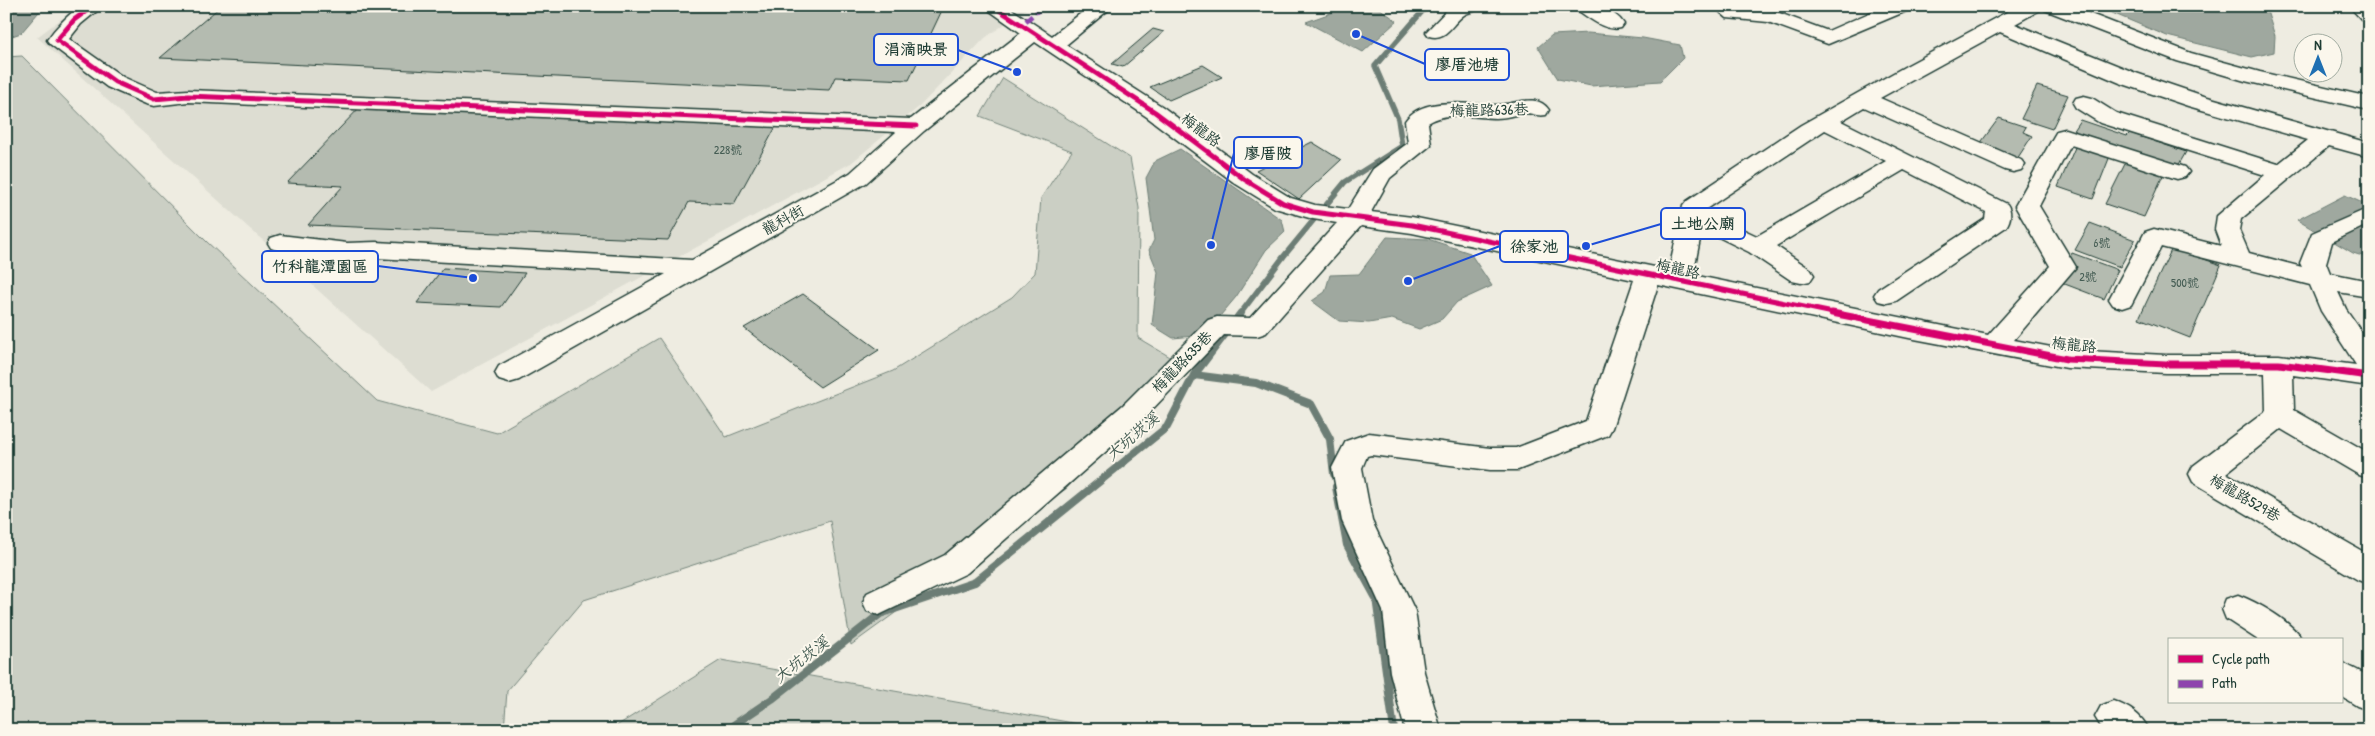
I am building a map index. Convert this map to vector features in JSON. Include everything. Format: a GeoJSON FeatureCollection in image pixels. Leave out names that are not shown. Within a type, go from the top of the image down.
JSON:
{"type":"FeatureCollection","features":[{"type":"Feature","properties":{"kind":"street"},"geometry":{"type":"LineString","coordinates":[[93,6],[74,20],[57,40],[114,82],[154,99],[188,96],[916,126]]}},
{"type":"Feature","properties":{"kind":"street","name":"梅龍路"},"geometry":{"type":"LineString","coordinates":[[992,6],[1155,112],[1244,179],[1283,203],[1334,215],[1412,225],[1678,282],[2067,359],[2166,364],[2279,364],[2369,376]]}},
{"type":"Feature","properties":{"kind":"street"},"geometry":{"type":"LineString","coordinates":[[1019,6],[1044,39]]}},
{"type":"Feature","properties":{"kind":"street","name":"龍科街"},"geometry":{"type":"LineString","coordinates":[[508,373],[858,178],[916,126],[1044,39],[1103,6]]}},
{"type":"Feature","properties":{"kind":"street"},"geometry":{"type":"LineString","coordinates":[[1436,32],[1457,11],[1471,6]]}},
{"type":"Feature","properties":{"kind":"street"},"geometry":{"type":"LineString","coordinates":[[1584,6],[1614,24]]}},
{"type":"Feature","properties":{"kind":"street"},"geometry":{"type":"LineString","coordinates":[[1724,6],[1734,14],[1771,16],[1828,38],[1902,6]]}},
{"type":"Feature","properties":{"kind":"street"},"geometry":{"type":"LineString","coordinates":[[1678,282],[1695,206],[1825,121],[1913,70],[2001,26],[2033,6]]}},
{"type":"Feature","properties":{"kind":"street"},"geometry":{"type":"LineString","coordinates":[[2052,6],[2184,58],[2297,88],[2369,104]]}},
{"type":"Feature","properties":{"kind":"street"},"geometry":{"type":"LineString","coordinates":[[2359,6],[2369,16]]}},
{"type":"Feature","properties":{"kind":"street"},"geometry":{"type":"LineString","coordinates":[[2001,26],[2128,78],[2369,150]]}},
{"type":"Feature","properties":{"kind":"street"},"geometry":{"type":"LineString","coordinates":[[1863,99],[2013,165]]}},
{"type":"Feature","properties":{"kind":"street"},"geometry":{"type":"LineString","coordinates":[[2084,102],[2108,118],[2280,172]]}},
{"type":"Feature","properties":{"kind":"street","name":"梅龍路636巷"},"geometry":{"type":"LineString","coordinates":[[1334,215],[1381,174],[1420,145],[1416,121],[1426,113],[1467,108],[1510,112],[1519,106],[1527,106],[1538,110]]}},
{"type":"Feature","properties":{"kind":"street"},"geometry":{"type":"LineString","coordinates":[[1825,121],[1998,209],[1997,222],[1887,295]]}},
{"type":"Feature","properties":{"kind":"street"},"geometry":{"type":"LineString","coordinates":[[1994,345],[2063,267],[2027,206],[2065,136],[2177,172]]}},
{"type":"Feature","properties":{"kind":"street"},"geometry":{"type":"LineString","coordinates":[[2238,257],[2227,230],[2229,216],[2280,172],[2324,138]]}},
{"type":"Feature","properties":{"kind":"street"},"geometry":{"type":"LineString","coordinates":[[1758,246],[1890,168],[1905,162]]}},
{"type":"Feature","properties":{"kind":"street","name":"梅龍路635巷"},"geometry":{"type":"LineString","coordinates":[[880,602],[956,564],[1133,412],[1217,326],[1258,327],[1334,215]]}},
{"type":"Feature","properties":{"kind":"street"},"geometry":{"type":"LineString","coordinates":[[1693,215],[1758,246],[1801,275]]}},
{"type":"Feature","properties":{"kind":"street"},"geometry":{"type":"LineString","coordinates":[[2369,215],[2321,238],[2314,263],[2334,311],[2369,363]]}},
{"type":"Feature","properties":{"kind":"street"},"geometry":{"type":"LineString","coordinates":[[2122,299],[2154,237],[2238,257],[2321,280],[2369,289]]}},
{"type":"Feature","properties":{"kind":"street"},"geometry":{"type":"LineString","coordinates":[[280,243],[347,251],[376,250],[696,268]]}},
{"type":"Feature","properties":{"kind":"street"},"geometry":{"type":"LineString","coordinates":[[1423,730],[1407,672],[1399,611],[1357,521],[1347,468],[1356,449],[1369,444],[1490,459],[1518,459],[1598,428],[1648,275]]}},
{"type":"Feature","properties":{"kind":"street"},"geometry":{"type":"LineString","coordinates":[[2279,364],[2280,415],[2369,467]]}},
{"type":"Feature","properties":{"kind":"street","name":"梅龍路529巷"},"geometry":{"type":"LineString","coordinates":[[2280,415],[2204,474],[2369,571]]}},
{"type":"Feature","properties":{"kind":"street"},"geometry":{"type":"LineString","coordinates":[[2238,609],[2282,638]]}},
{"type":"Feature","properties":{"kind":"street"},"geometry":{"type":"LineString","coordinates":[[2342,678],[2369,695]]}},
{"type":"Feature","properties":{"kind":"shaded area"},"geometry":{"type":"Polygon","coordinates":[[[6,6],[44,6],[21,33],[6,38],[6,6]]]}},
{"type":"Feature","properties":{"kind":"shaded area"},"geometry":{"type":"Polygon","coordinates":[[[79,6],[1030,6],[985,38],[920,106],[851,163],[431,392],[37,37],[79,6]]]}},
{"type":"Feature","properties":{"kind":"shaded area"},"geometry":{"type":"Polygon","coordinates":[[[1350,6],[1376,6],[1397,21],[1363,52],[1306,22],[1350,6]]]}},
{"type":"Feature","properties":{"kind":"shaded area"},"geometry":{"type":"Polygon","coordinates":[[[2259,6],[2267,11],[2275,36],[2274,52],[2252,57],[2167,36],[2098,7],[2259,6]]]}},
{"type":"Feature","properties":{"kind":"shaded area"},"geometry":{"type":"Polygon","coordinates":[[[1588,33],[1643,38],[1680,45],[1683,58],[1660,81],[1591,86],[1558,79],[1538,47],[1552,35],[1588,33]]]}},
{"type":"Feature","properties":{"kind":"shaded area"},"geometry":{"type":"Polygon","coordinates":[[[22,56],[207,242],[377,401],[497,433],[659,338],[726,437],[893,371],[1012,297],[1035,273],[1041,198],[1072,151],[980,116],[1003,78],[1130,158],[1139,208],[1138,338],[1182,364],[1067,488],[851,645],[830,521],[584,600],[507,691],[504,730],[6,730],[6,57],[22,56]]]}},
{"type":"Feature","properties":{"kind":"shaded area"},"geometry":{"type":"Polygon","coordinates":[[[1180,149],[1282,220],[1285,232],[1266,250],[1236,297],[1204,335],[1173,338],[1152,325],[1158,272],[1149,250],[1154,240],[1146,178],[1155,161],[1180,149]]]}},
{"type":"Feature","properties":{"kind":"shaded area"},"geometry":{"type":"Polygon","coordinates":[[[2345,195],[2369,206],[2369,258],[2353,253],[2297,220],[2345,195]]]}},
{"type":"Feature","properties":{"kind":"shaded area"},"geometry":{"type":"Polygon","coordinates":[[[1387,237],[1428,239],[1470,253],[1492,286],[1457,302],[1442,319],[1419,329],[1392,319],[1369,323],[1339,321],[1312,301],[1325,292],[1330,275],[1359,274],[1387,237]]]}},
{"type":"Feature","properties":{"kind":"shaded area"},"geometry":{"type":"Polygon","coordinates":[[[721,660],[1101,728],[1101,730],[610,730],[721,660]]]}},
{"type":"Feature","properties":{"kind":"building"},"geometry":{"type":"Polygon","coordinates":[[[221,6],[944,6],[909,80],[835,77],[829,90],[160,58],[221,6]]]}},
{"type":"Feature","properties":{"kind":"building"},"geometry":{"type":"Polygon","coordinates":[[[1153,29],[1164,32],[1123,67],[1112,64],[1153,29]]]}},
{"type":"Feature","properties":{"kind":"building"},"geometry":{"type":"Polygon","coordinates":[[[1203,65],[1222,77],[1169,100],[1150,87],[1203,65]]]}},
{"type":"Feature","properties":{"kind":"building"},"geometry":{"type":"Polygon","coordinates":[[[2037,86],[2068,95],[2052,129],[2021,119],[2037,86]]]}},
{"type":"Feature","properties":{"kind":"building"},"geometry":{"type":"Polygon","coordinates":[[[364,103],[779,121],[734,204],[689,202],[668,240],[308,225],[343,186],[287,183],[364,103]]]}},
{"type":"Feature","properties":{"kind":"building"},"geometry":{"type":"Polygon","coordinates":[[[1999,118],[2026,127],[2023,132],[2032,136],[2015,162],[1979,145],[1999,118]]]}},
{"type":"Feature","properties":{"kind":"building"},"geometry":{"type":"Polygon","coordinates":[[[2080,120],[2127,136],[2130,133],[2186,152],[2178,166],[2121,147],[2119,149],[2072,132],[2080,120]]]}},
{"type":"Feature","properties":{"kind":"building"},"geometry":{"type":"Polygon","coordinates":[[[1312,142],[1341,160],[1299,199],[1256,170],[1312,142]]]}},
{"type":"Feature","properties":{"kind":"building"},"geometry":{"type":"Polygon","coordinates":[[[2076,145],[2110,156],[2093,199],[2058,187],[2076,145]]]}},
{"type":"Feature","properties":{"kind":"building"},"geometry":{"type":"Polygon","coordinates":[[[2128,158],[2165,171],[2144,217],[2105,204],[2128,158]]]}},
{"type":"Feature","properties":{"kind":"building"},"geometry":{"type":"Polygon","coordinates":[[[2090,223],[2135,240],[2120,267],[2075,250],[2090,223]]]}},
{"type":"Feature","properties":{"kind":"building"},"geometry":{"type":"Polygon","coordinates":[[[2172,248],[2221,265],[2190,338],[2139,318],[2172,248]]]}},
{"type":"Feature","properties":{"kind":"building"},"geometry":{"type":"Polygon","coordinates":[[[2072,253],[2118,270],[2104,299],[2057,281],[2072,253]]]}},
{"type":"Feature","properties":{"kind":"building"},"geometry":{"type":"Polygon","coordinates":[[[443,268],[525,273],[501,307],[417,303],[443,268]]]}},
{"type":"Feature","properties":{"kind":"building"},"geometry":{"type":"Polygon","coordinates":[[[803,294],[879,350],[820,387],[744,328],[803,294]]]}},
{"type":"Feature","properties":{"kind":"waterway","name":"大坑崁溪"},"geometry":{"type":"LineString","coordinates":[[1240,314],[1284,256],[1345,182],[1402,146],[1398,119],[1375,66],[1427,6]]}},
{"type":"Feature","properties":{"kind":"waterway","name":"大坑崁溪"},"geometry":{"type":"LineString","coordinates":[[1194,375],[1241,313]]}},
{"type":"Feature","properties":{"kind":"waterway","name":"大坑崁溪"},"geometry":{"type":"LineString","coordinates":[[726,730],[772,699],[880,614],[975,582],[1167,427],[1194,375]]}},
{"type":"Feature","properties":{"kind":"waterway"},"geometry":{"type":"LineString","coordinates":[[1194,375],[1256,383],[1311,404],[1330,439],[1334,474]]}},
{"type":"Feature","properties":{"kind":"waterway"},"geometry":{"type":"LineString","coordinates":[[1336,487],[1347,545],[1376,598],[1394,730]]}},
{"type":"Feature","properties":{"kind":"marked path"},"geometry":{"type":"LineString","coordinates":[[1026,21],[1043,6]]}},
{"type":"Feature","properties":{"kind":"cycle path"},"geometry":{"type":"LineString","coordinates":[[93,6],[74,20],[57,40],[115,82],[154,99],[188,96],[916,126]]}},
{"type":"Feature","properties":{"kind":"cycle path"},"geometry":{"type":"LineString","coordinates":[[993,6],[1155,112],[1244,179],[1283,203],[1313,212],[1412,225],[1909,329],[2067,359],[2166,364],[2279,364],[2369,376]]}},
{"type":"Feature","properties":{"kind":"place","name":"廖厝池塘"},"geometry":{"type":"Point","coordinates":[1356,34]}},
{"type":"Feature","properties":{"kind":"place","name":"涓滴映景"},"geometry":{"type":"Point","coordinates":[1017,72]}},
{"type":"Feature","properties":{"kind":"place","name":"廖厝陂"},"geometry":{"type":"Point","coordinates":[1211,245]}},
{"type":"Feature","properties":{"kind":"place","name":"土地公廟"},"geometry":{"type":"Point","coordinates":[1586,246]}},
{"type":"Feature","properties":{"kind":"place","name":"竹科龍潭園區"},"geometry":{"type":"Point","coordinates":[473,278]}},
{"type":"Feature","properties":{"kind":"place","name":"徐家池"},"geometry":{"type":"Point","coordinates":[1408,281]}}]}
